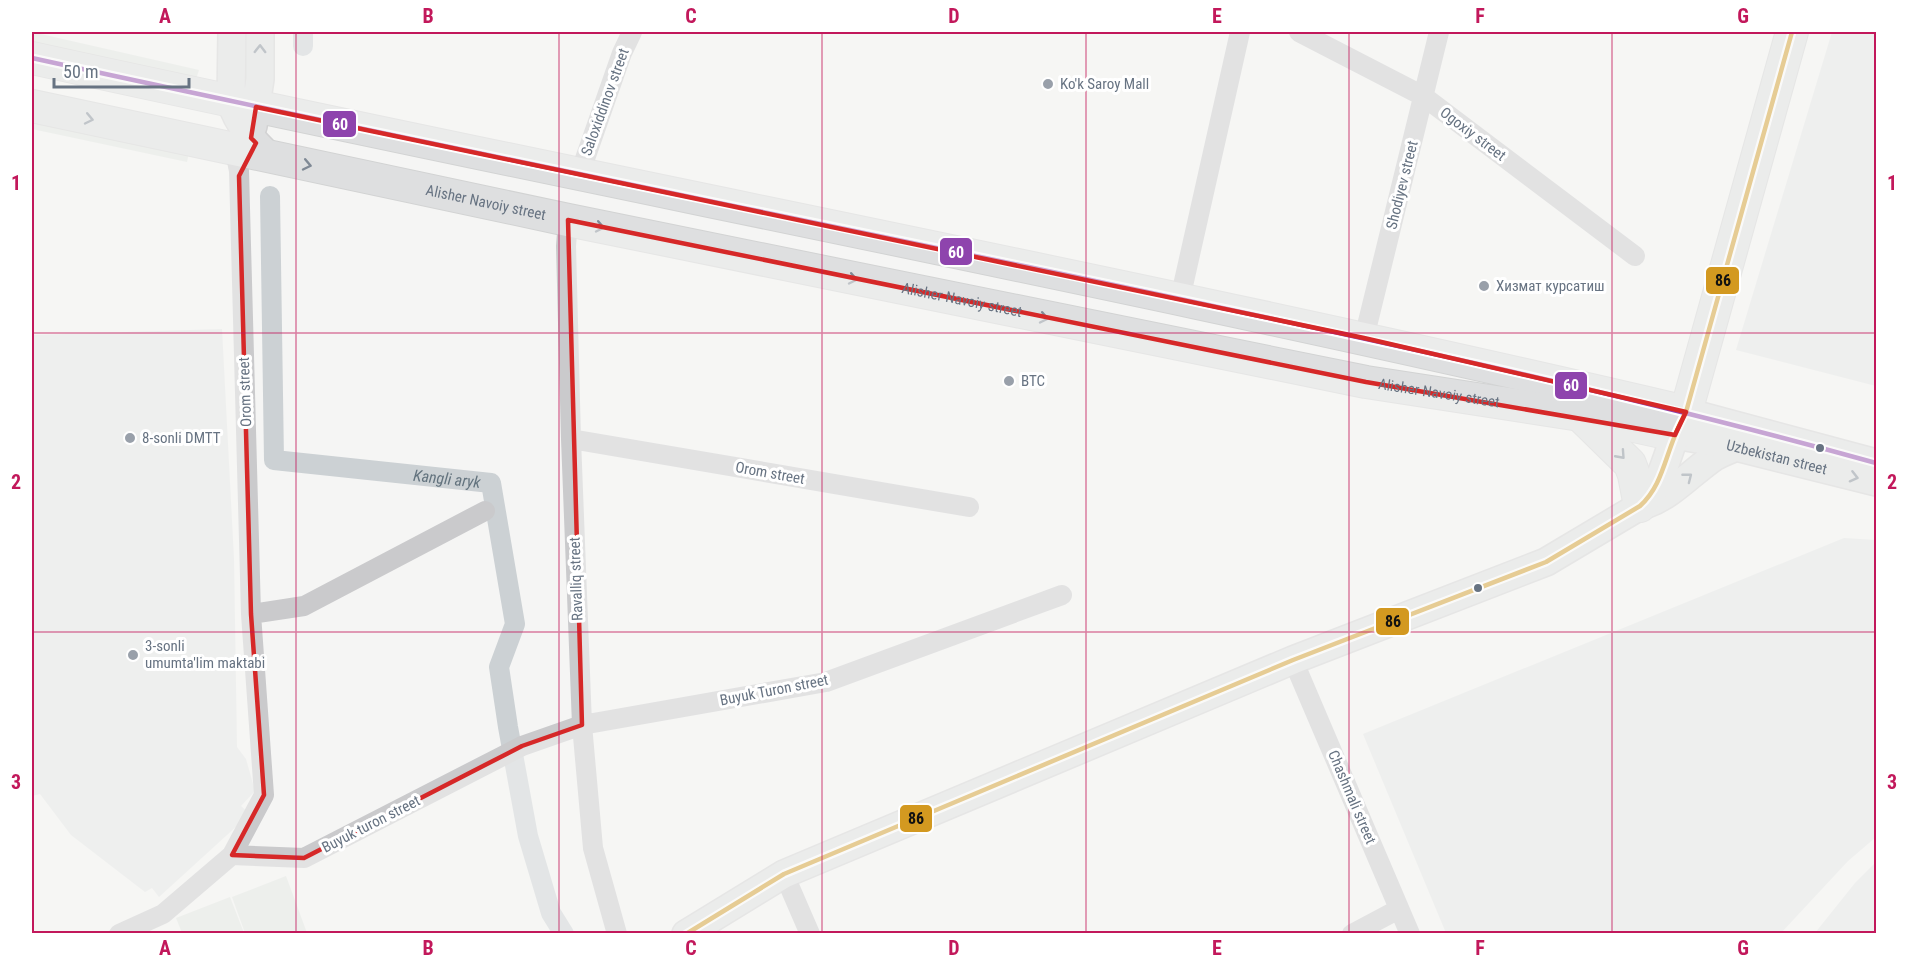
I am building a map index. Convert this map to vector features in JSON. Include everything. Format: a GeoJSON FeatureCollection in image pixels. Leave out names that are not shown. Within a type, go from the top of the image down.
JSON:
{"type":"FeatureCollection","features":[{"type":"Feature","properties":{"kind":"main road"},"geometry":{"type":"LineString","coordinates":[[232,32],[242,122]]}},
{"type":"Feature","properties":{"kind":"main road"},"geometry":{"type":"LineString","coordinates":[[242,122],[260,32]]}},
{"type":"Feature","properties":{"kind":"main road"},"geometry":{"type":"LineString","coordinates":[[1640,506],[1652,494],[1657,484],[1680,423],[1792,32]]}},
{"type":"Feature","properties":{"kind":"main road","name":"Alisher Navoiy street"},"geometry":{"type":"LineString","coordinates":[[32,58],[568,220],[1366,382],[1581,416],[1680,423]]}},
{"type":"Feature","properties":{"kind":"main road","name":"Alisher Navoiy street"},"geometry":{"type":"LineString","coordinates":[[32,106],[196,141],[242,122],[580,173],[1364,338],[1680,423]]}},
{"type":"Feature","properties":{"kind":"main road"},"geometry":{"type":"LineString","coordinates":[[816,271],[824,224]]}},
{"type":"Feature","properties":{"kind":"main road"},"geometry":{"type":"LineString","coordinates":[[1581,416],[1630,464],[1640,506]]}},
{"type":"Feature","properties":{"kind":"main road","name":"Uzbekistan street"},"geometry":{"type":"LineString","coordinates":[[1680,423],[1737,447],[1876,482]]}},
{"type":"Feature","properties":{"kind":"main road","name":"Uzbekistan street"},"geometry":{"type":"LineString","coordinates":[[1680,423],[1876,463]]}},
{"type":"Feature","properties":{"kind":"main road"},"geometry":{"type":"LineString","coordinates":[[686,933],[784,874],[1293,660],[1546,562],[1640,506],[1656,501],[1717,455],[1737,447]]}},
{"type":"Feature","properties":{"kind":"street","name":"Saloxiddinov street"},"geometry":{"type":"LineString","coordinates":[[580,173],[622,53],[632,32]]}},
{"type":"Feature","properties":{"kind":"street"},"geometry":{"type":"LineString","coordinates":[[1180,299],[1240,32]]}},
{"type":"Feature","properties":{"kind":"street","name":"Ogoxiy street"},"geometry":{"type":"LineString","coordinates":[[1299,32],[1424,96],[1635,256]]}},
{"type":"Feature","properties":{"kind":"street","name":"Shodiyev street"},"geometry":{"type":"LineString","coordinates":[[1364,338],[1439,32]]}},
{"type":"Feature","properties":{"kind":"street","name":"Orom street"},"geometry":{"type":"LineString","coordinates":[[232,855],[264,795],[250,614],[242,122]]}},
{"type":"Feature","properties":{"kind":"street","name":"Ravalliq street"},"geometry":{"type":"LineString","coordinates":[[568,220],[571,440],[582,725],[593,848],[617,933]]}},
{"type":"Feature","properties":{"kind":"street","name":"Orom street"},"geometry":{"type":"LineString","coordinates":[[571,440],[969,507]]}},
{"type":"Feature","properties":{"kind":"street"},"geometry":{"type":"LineString","coordinates":[[250,614],[304,606],[485,512]]}},
{"type":"Feature","properties":{"kind":"street","name":"Buyuk Turon street"},"geometry":{"type":"LineString","coordinates":[[522,746],[582,725],[826,682],[1062,595]]}},
{"type":"Feature","properties":{"kind":"street","name":"Chashmali street"},"geometry":{"type":"LineString","coordinates":[[1293,660],[1410,933]]}},
{"type":"Feature","properties":{"kind":"street","name":"Buyuk turon street"},"geometry":{"type":"LineString","coordinates":[[232,855],[304,858],[522,746]]}},
{"type":"Feature","properties":{"kind":"street"},"geometry":{"type":"LineString","coordinates":[[119,933],[163,914],[232,855]]}},
{"type":"Feature","properties":{"kind":"street"},"geometry":{"type":"LineString","coordinates":[[784,874],[810,933]]}},
{"type":"Feature","properties":{"kind":"street"},"geometry":{"type":"LineString","coordinates":[[1352,933],[1399,909]]}},
{"type":"Feature","properties":{"kind":"highlighted area"},"geometry":{"type":"Polygon","coordinates":[[[256,107],[1364,338],[1686,412],[1675,435],[1366,382],[568,220],[582,725],[522,746],[304,858],[232,855],[264,795],[251,614],[239,176],[256,143],[251,138],[256,107]]]}},
{"type":"Feature","properties":{"kind":"shaded area"},"geometry":{"type":"Polygon","coordinates":[[[32,32],[199,70],[196,79],[32,44],[32,32]]]}},
{"type":"Feature","properties":{"kind":"shaded area"},"geometry":{"type":"Polygon","coordinates":[[[1832,32],[1876,32],[1876,386],[1736,350],[1832,32]]]}},
{"type":"Feature","properties":{"kind":"shaded area"},"geometry":{"type":"Polygon","coordinates":[[[32,118],[189,152],[187,162],[32,129],[32,118]]]}},
{"type":"Feature","properties":{"kind":"shaded area"},"geometry":{"type":"Polygon","coordinates":[[[222,329],[234,559],[237,747],[246,759],[255,791],[241,806],[250,814],[159,897],[152,888],[145,892],[71,835],[40,794],[32,796],[32,335],[222,329]]]}},
{"type":"Feature","properties":{"kind":"shaded area"},"geometry":{"type":"Polygon","coordinates":[[[1844,538],[1876,540],[1876,837],[1848,861],[1781,933],[1446,933],[1363,734],[1844,538]]]}},
{"type":"Feature","properties":{"kind":"shaded area"},"geometry":{"type":"Polygon","coordinates":[[[1876,862],[1876,933],[1815,933],[1855,883],[1876,862]]]}},
{"type":"Feature","properties":{"kind":"shaded area"},"geometry":{"type":"Polygon","coordinates":[[[286,876],[307,933],[245,933],[232,897],[286,876]]]}},
{"type":"Feature","properties":{"kind":"shaded area"},"geometry":{"type":"Polygon","coordinates":[[[230,897],[244,933],[182,933],[176,918],[230,897]]]}},
{"type":"Feature","properties":{"kind":"waterway","name":"Kangli aryk"},"geometry":{"type":"LineString","coordinates":[[303,32],[303,46]]}},
{"type":"Feature","properties":{"kind":"waterway","name":"Kangli aryk"},"geometry":{"type":"LineString","coordinates":[[270,196],[274,460],[491,483],[515,624],[499,667],[508,727],[528,836],[551,913],[564,934]]}},
{"type":"Feature","properties":{"kind":"transit line","name":"86"},"geometry":{"type":"LineString","coordinates":[[686,934],[784,874],[1293,660],[1546,562],[1640,506],[1657,483],[1686,412],[1792,32]]}},
{"type":"Feature","properties":{"kind":"transit line","name":"60"},"geometry":{"type":"LineString","coordinates":[[32,58],[1392,345],[1683,412],[1876,463]]}},
{"type":"Feature","properties":{"kind":"place","name":"Ko'k Saroy Mall"},"geometry":{"type":"Point","coordinates":[1048,84]}},
{"type":"Feature","properties":{"kind":"place","name":"Хизмат курсатиш"},"geometry":{"type":"Point","coordinates":[1484,286]}},
{"type":"Feature","properties":{"kind":"place","name":"BTC"},"geometry":{"type":"Point","coordinates":[1009,381]}},
{"type":"Feature","properties":{"kind":"place","name":"8-sonli DMTT"},"geometry":{"type":"Point","coordinates":[130,438]}},
{"type":"Feature","properties":{"kind":"place","name":"3-sonli umumta'lim maktabi"},"geometry":{"type":"Point","coordinates":[133,655]}}]}
